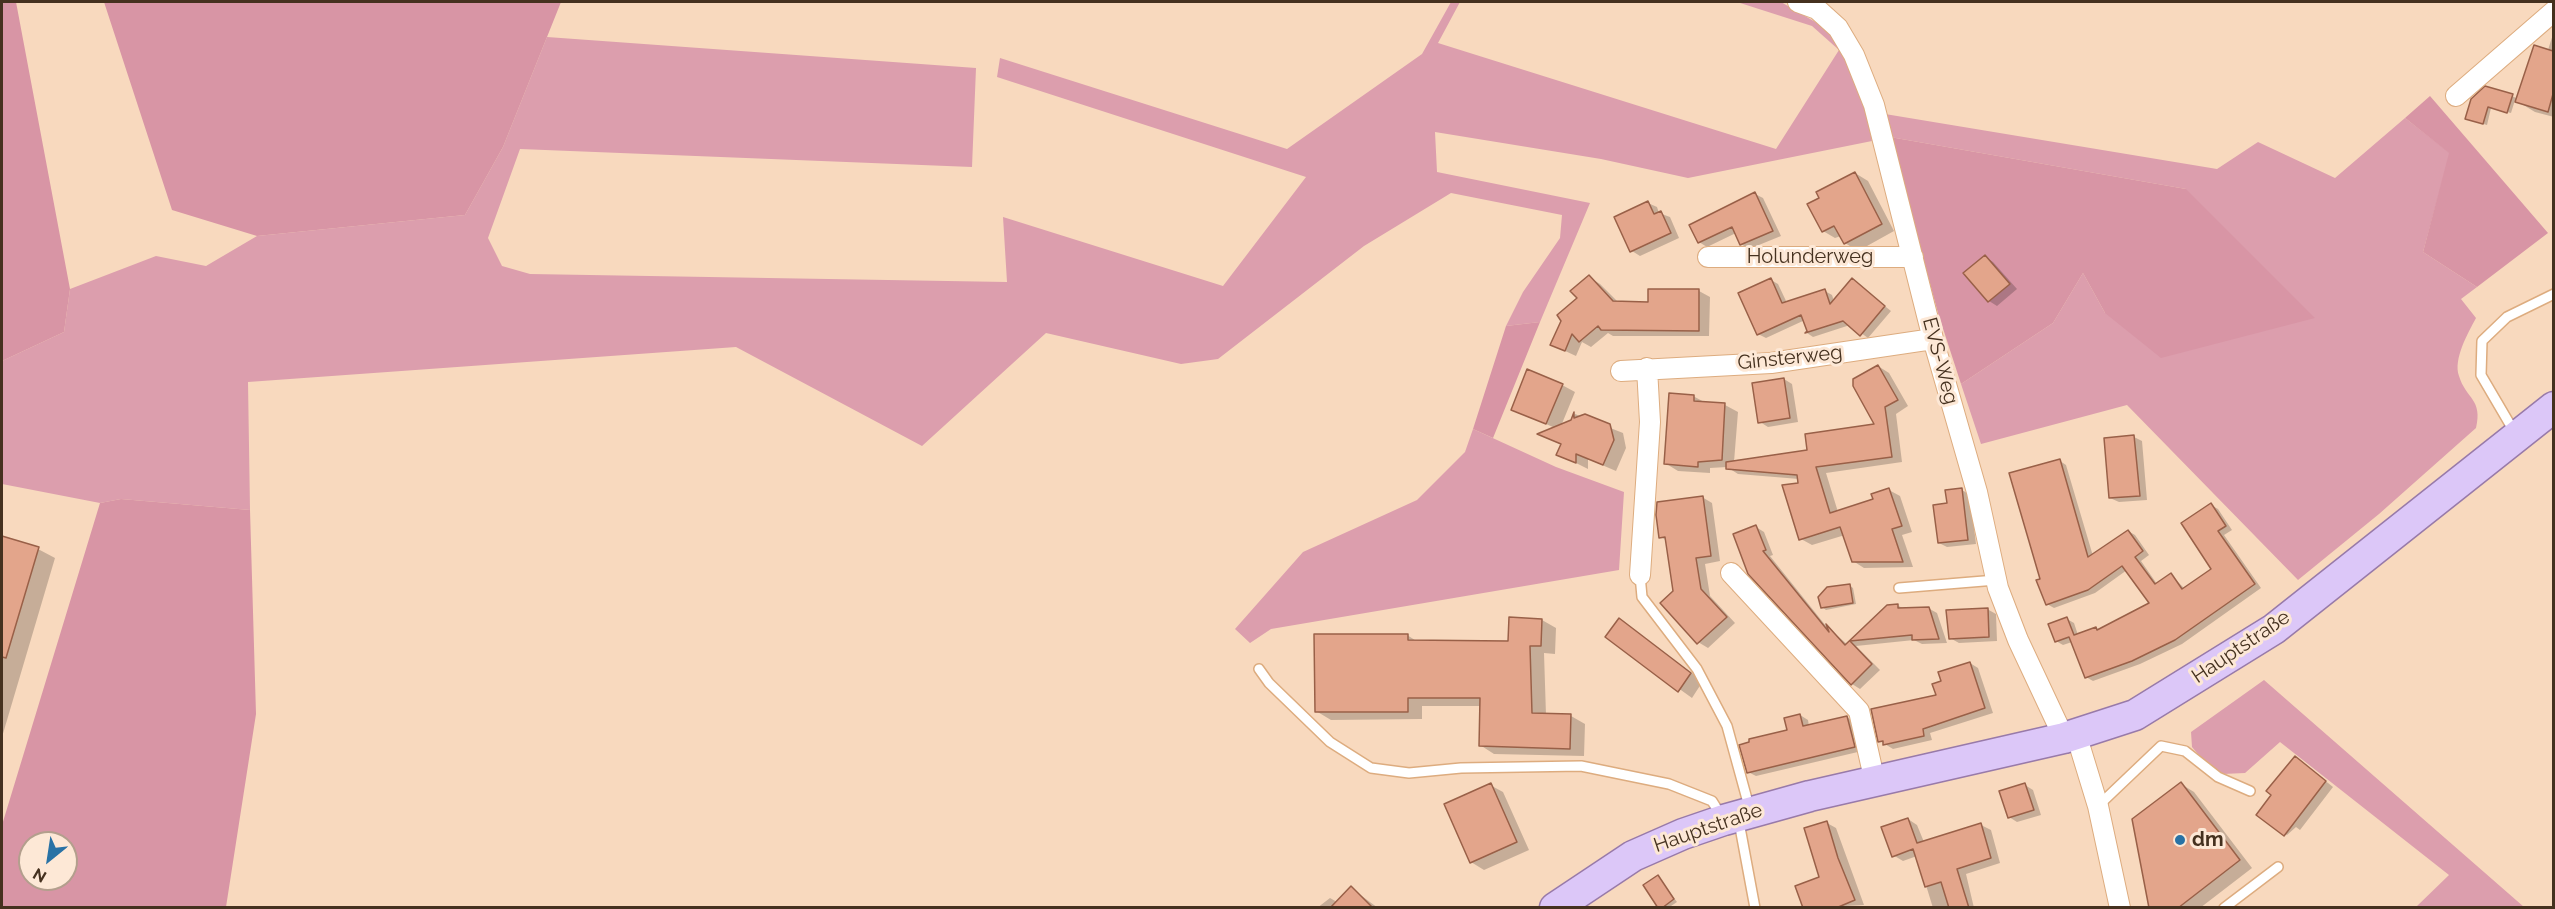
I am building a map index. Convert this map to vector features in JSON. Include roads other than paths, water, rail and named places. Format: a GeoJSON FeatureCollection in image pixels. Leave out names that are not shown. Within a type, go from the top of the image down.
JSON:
{"type":"FeatureCollection","features":[{"type":"Feature","properties":{"kind":"main road","name":"Hauptstraße"},"geometry":{"type":"LineString","coordinates":[[1555,908],[1633,856],[1683,834],[1737,816],[2070,736],[2136,716],[2274,629],[2553,406]]}},
{"type":"Feature","properties":{"kind":"street","name":"EVS-Weg"},"geometry":{"type":"LineString","coordinates":[[1798,2],[1817,9],[1838,28],[1854,55],[1874,105],[1933,339],[1977,492],[1996,580],[2018,640],[2070,736],[2098,806],[2120,908]]}},
{"type":"Feature","properties":{"kind":"street"},"geometry":{"type":"LineString","coordinates":[[2456,96],[2553,11]]}},
{"type":"Feature","properties":{"kind":"street","name":"Holunderweg"},"geometry":{"type":"LineString","coordinates":[[1707,256],[1913,257]]}},
{"type":"Feature","properties":{"kind":"street","name":"Ginsterweg"},"geometry":{"type":"LineString","coordinates":[[1621,371],[1771,363],[1933,339]]}},
{"type":"Feature","properties":{"kind":"street"},"geometry":{"type":"LineString","coordinates":[[1640,574],[1650,423],[1647,368]]}},
{"type":"Feature","properties":{"kind":"street"},"geometry":{"type":"LineString","coordinates":[[1731,573],[1859,711],[1875,782]]}},
{"type":"Feature","properties":{"kind":"lane"},"geometry":{"type":"LineString","coordinates":[[2516,435],[2481,375],[2482,341],[2507,317],[2553,294]]}},
{"type":"Feature","properties":{"kind":"lane"},"geometry":{"type":"LineString","coordinates":[[1640,574],[1642,597],[1697,669],[1727,726],[1737,816],[1755,908]]}},
{"type":"Feature","properties":{"kind":"lane"},"geometry":{"type":"LineString","coordinates":[[1899,588],[1996,580]]}},
{"type":"Feature","properties":{"kind":"lane"},"geometry":{"type":"LineString","coordinates":[[1259,669],[1269,683],[1330,742],[1371,768],[1409,773],[1461,768],[1581,765],[1669,784],[1712,801],[1737,816]]}},
{"type":"Feature","properties":{"kind":"lane"},"geometry":{"type":"LineString","coordinates":[[2098,806],[2161,746],[2185,751],[2218,777],[2250,791]]}},
{"type":"Feature","properties":{"kind":"lane"},"geometry":{"type":"LineString","coordinates":[[2224,908],[2278,867]]}},
{"type":"Feature","properties":{"kind":"place","name":"dm"},"geometry":{"type":"Point","coordinates":[2180,840]}}]}
